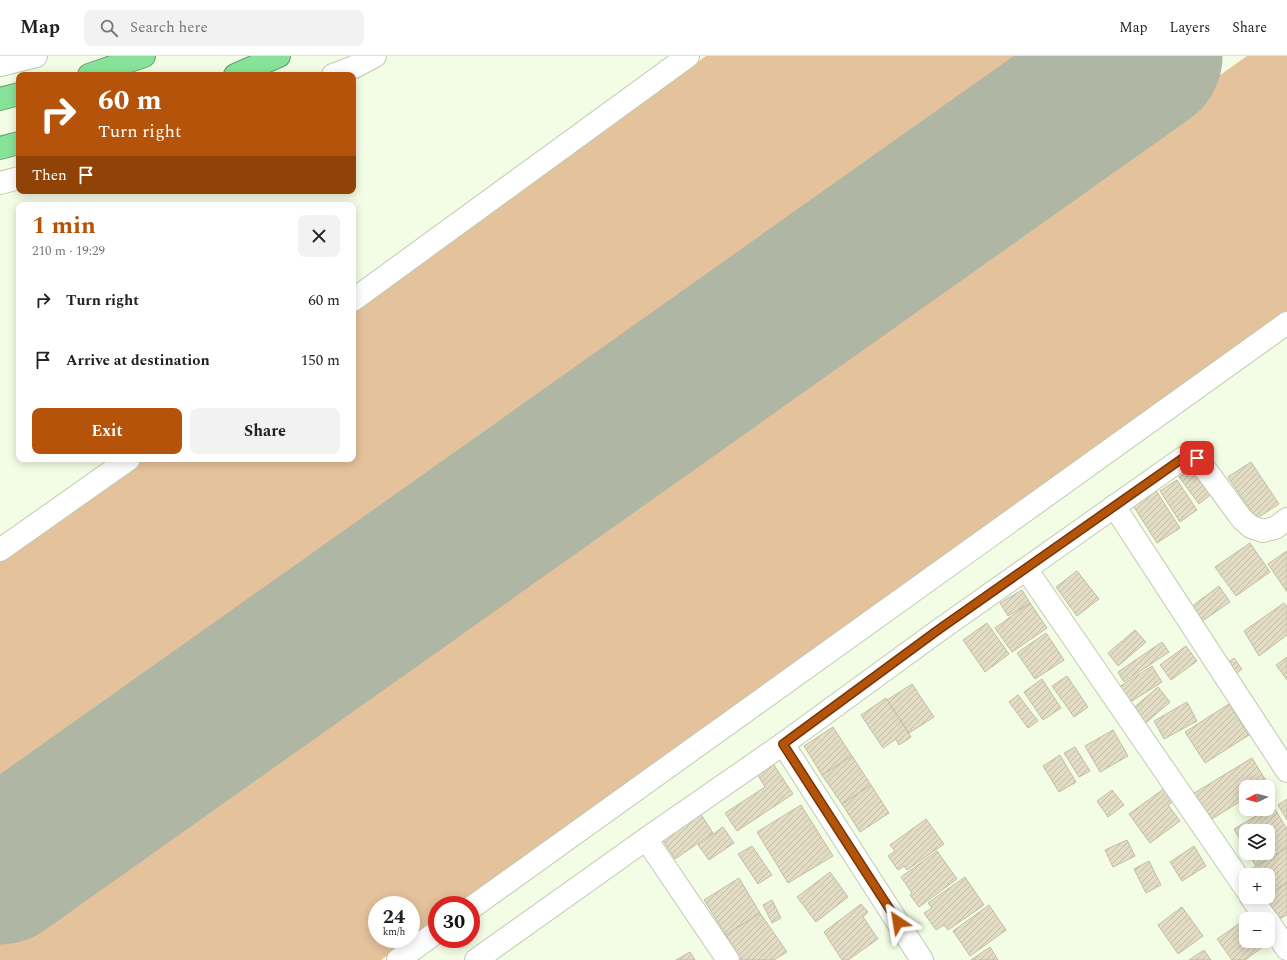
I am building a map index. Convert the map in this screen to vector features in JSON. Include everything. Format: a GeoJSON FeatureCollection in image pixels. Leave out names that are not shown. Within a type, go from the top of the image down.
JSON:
{"type":"FeatureCollection","features":[{"type":"Feature","properties":{"kind":"highway"},"geometry":{"type":"LineString","coordinates":[[98,72],[144,56]]}},
{"type":"Feature","properties":{"kind":"highway"},"geometry":{"type":"LineString","coordinates":[[242,72],[279,56]]}},
{"type":"Feature","properties":{"kind":"highway"},"geometry":{"type":"LineString","coordinates":[[0,99],[16,95]]}},
{"type":"Feature","properties":{"kind":"highway"},"geometry":{"type":"LineString","coordinates":[[0,148],[16,144]]}},
{"type":"Feature","properties":{"kind":"street"},"geometry":{"type":"LineString","coordinates":[[0,65],[36,56]]}},
{"type":"Feature","properties":{"kind":"street"},"geometry":{"type":"LineString","coordinates":[[341,72],[375,56]]}},
{"type":"Feature","properties":{"kind":"street"},"geometry":{"type":"LineString","coordinates":[[356,298],[688,56]]}},
{"type":"Feature","properties":{"kind":"street"},"geometry":{"type":"LineString","coordinates":[[0,183],[16,179]]}},
{"type":"Feature","properties":{"kind":"street"},"geometry":{"type":"LineString","coordinates":[[480,902],[1287,323]]}},
{"type":"Feature","properties":{"kind":"street"},"geometry":{"type":"LineString","coordinates":[[476,960],[783,744],[938,630],[1183,458],[1197,458],[1242,519],[1252,527],[1263,531],[1275,528],[1287,519]]}},
{"type":"Feature","properties":{"kind":"street"},"geometry":{"type":"LineString","coordinates":[[0,550],[124,462]]}},
{"type":"Feature","properties":{"kind":"street"},"geometry":{"type":"LineString","coordinates":[[1114,506],[1287,771]]}},
{"type":"Feature","properties":{"kind":"street"},"geometry":{"type":"LineString","coordinates":[[1026,569],[1239,879]]}},
{"type":"Feature","properties":{"kind":"street"},"geometry":{"type":"LineString","coordinates":[[783,744],[922,960]]}},
{"type":"Feature","properties":{"kind":"street"},"geometry":{"type":"LineString","coordinates":[[646,839],[728,960]]}},
{"type":"Feature","properties":{"kind":"street"},"geometry":{"type":"LineString","coordinates":[[1275,932],[1287,949]]}},
{"type":"Feature","properties":{"kind":"street"},"geometry":{"type":"LineString","coordinates":[[398,960],[428,938]]}},
{"type":"Feature","properties":{"kind":"shaded area"},"geometry":{"type":"Polygon","coordinates":[[[706,56],[1075,56],[0,818],[0,560],[138,462],[356,462],[356,307],[706,56]]]}},
{"type":"Feature","properties":{"kind":"shaded area"},"geometry":{"type":"Polygon","coordinates":[[[1247,56],[1287,56],[1287,316],[471,896],[428,896],[428,927],[420,932],[420,896],[368,896],[368,948],[398,948],[381,960],[0,960],[0,943],[1247,56]]]}},
{"type":"Feature","properties":{"kind":"building"},"geometry":{"type":"Polygon","coordinates":[[[1251,462],[1279,504],[1256,519],[1228,477],[1251,462]]]}},
{"type":"Feature","properties":{"kind":"building"},"geometry":{"type":"Polygon","coordinates":[[[1196,465],[1215,491],[1199,504],[1179,477],[1196,465]]]}},
{"type":"Feature","properties":{"kind":"building"},"geometry":{"type":"Polygon","coordinates":[[[1177,480],[1197,510],[1180,522],[1160,491],[1177,480]]]}},
{"type":"Feature","properties":{"kind":"building"},"geometry":{"type":"Polygon","coordinates":[[[1155,489],[1180,528],[1157,543],[1132,504],[1155,489]]]}},
{"type":"Feature","properties":{"kind":"building"},"geometry":{"type":"Polygon","coordinates":[[[1250,543],[1270,572],[1236,596],[1215,567],[1250,543]]]}},
{"type":"Feature","properties":{"kind":"building"},"geometry":{"type":"Polygon","coordinates":[[[1287,551],[1287,592],[1268,564],[1287,551]]]}},
{"type":"Feature","properties":{"kind":"building"},"geometry":{"type":"Polygon","coordinates":[[[1077,571],[1099,599],[1077,616],[1056,587],[1077,571]]]}},
{"type":"Feature","properties":{"kind":"building"},"geometry":{"type":"Polygon","coordinates":[[[1219,586],[1230,602],[1201,622],[1191,607],[1219,586]]]}},
{"type":"Feature","properties":{"kind":"building"},"geometry":{"type":"Polygon","coordinates":[[[1022,590],[1030,603],[1008,616],[1000,603],[1022,590]]]}},
{"type":"Feature","properties":{"kind":"building"},"geometry":{"type":"Polygon","coordinates":[[[1030,603],[1047,628],[1012,652],[995,628],[1030,603]]]}},
{"type":"Feature","properties":{"kind":"building"},"geometry":{"type":"Polygon","coordinates":[[[1284,603],[1287,607],[1287,635],[1259,656],[1244,631],[1284,603]]]}},
{"type":"Feature","properties":{"kind":"building"},"geometry":{"type":"Polygon","coordinates":[[[987,623],[1009,654],[985,672],[963,640],[987,623]]]}},
{"type":"Feature","properties":{"kind":"building"},"geometry":{"type":"Polygon","coordinates":[[[1135,630],[1146,642],[1118,666],[1108,653],[1135,630]]]}},
{"type":"Feature","properties":{"kind":"building"},"geometry":{"type":"Polygon","coordinates":[[[1046,633],[1064,660],[1035,679],[1017,653],[1046,633]]]}},
{"type":"Feature","properties":{"kind":"building"},"geometry":{"type":"Polygon","coordinates":[[[1162,642],[1169,652],[1124,682],[1118,672],[1162,642]]]}},
{"type":"Feature","properties":{"kind":"building"},"geometry":{"type":"Polygon","coordinates":[[[1186,646],[1197,661],[1171,680],[1160,665],[1186,646]]]}},
{"type":"Feature","properties":{"kind":"building"},"geometry":{"type":"Polygon","coordinates":[[[1287,657],[1287,680],[1276,665],[1287,657]]]}},
{"type":"Feature","properties":{"kind":"building"},"geometry":{"type":"Polygon","coordinates":[[[1234,658],[1242,669],[1233,676],[1225,665],[1234,658]]]}},
{"type":"Feature","properties":{"kind":"building"},"geometry":{"type":"Polygon","coordinates":[[[1152,666],[1162,682],[1129,703],[1119,687],[1152,666]]]}},
{"type":"Feature","properties":{"kind":"building"},"geometry":{"type":"Polygon","coordinates":[[[1067,676],[1088,707],[1074,717],[1052,686],[1067,676]]]}},
{"type":"Feature","properties":{"kind":"building"},"geometry":{"type":"Polygon","coordinates":[[[1042,679],[1061,708],[1043,720],[1024,692],[1042,679]]]}},
{"type":"Feature","properties":{"kind":"building"},"geometry":{"type":"Polygon","coordinates":[[[912,684],[934,717],[909,733],[887,700],[912,684]]]}},
{"type":"Feature","properties":{"kind":"building"},"geometry":{"type":"Polygon","coordinates":[[[1158,687],[1170,702],[1142,726],[1130,711],[1158,687]]]}},
{"type":"Feature","properties":{"kind":"building"},"geometry":{"type":"Polygon","coordinates":[[[1018,695],[1038,721],[1028,728],[1009,702],[1018,695]]]}},
{"type":"Feature","properties":{"kind":"building"},"geometry":{"type":"Polygon","coordinates":[[[886,698],[911,737],[899,745],[896,739],[883,748],[861,715],[886,698]]]}},
{"type":"Feature","properties":{"kind":"building"},"geometry":{"type":"Polygon","coordinates":[[[1187,702],[1197,721],[1164,739],[1154,721],[1187,702]]]}},
{"type":"Feature","properties":{"kind":"building"},"geometry":{"type":"Polygon","coordinates":[[[1229,704],[1249,735],[1205,763],[1185,732],[1229,704]]]}},
{"type":"Feature","properties":{"kind":"building"},"geometry":{"type":"Polygon","coordinates":[[[833,727],[852,756],[822,775],[804,746],[833,727]]]}},
{"type":"Feature","properties":{"kind":"building"},"geometry":{"type":"Polygon","coordinates":[[[1113,730],[1128,756],[1100,772],[1085,746],[1113,730]]]}},
{"type":"Feature","properties":{"kind":"building"},"geometry":{"type":"Polygon","coordinates":[[[1075,747],[1090,771],[1079,777],[1064,753],[1075,747]]]}},
{"type":"Feature","properties":{"kind":"building"},"geometry":{"type":"Polygon","coordinates":[[[1060,755],[1076,782],[1059,792],[1043,766],[1060,755]]]}},
{"type":"Feature","properties":{"kind":"building"},"geometry":{"type":"Polygon","coordinates":[[[852,756],[871,785],[842,804],[822,775],[852,756]]]}},
{"type":"Feature","properties":{"kind":"building"},"geometry":{"type":"Polygon","coordinates":[[[1252,758],[1266,780],[1239,780],[1239,802],[1207,822],[1191,795],[1252,758]]]}},
{"type":"Feature","properties":{"kind":"building"},"geometry":{"type":"Polygon","coordinates":[[[772,762],[793,794],[737,831],[725,813],[765,787],[756,772],[772,762]]]}},
{"type":"Feature","properties":{"kind":"building"},"geometry":{"type":"Polygon","coordinates":[[[871,785],[889,813],[860,832],[842,804],[871,785]]]}},
{"type":"Feature","properties":{"kind":"building"},"geometry":{"type":"Polygon","coordinates":[[[1165,788],[1174,801],[1168,805],[1180,821],[1150,843],[1129,814],[1165,788]]]}},
{"type":"Feature","properties":{"kind":"building"},"geometry":{"type":"Polygon","coordinates":[[[1112,790],[1124,805],[1108,817],[1097,801],[1112,790]]]}},
{"type":"Feature","properties":{"kind":"building"},"geometry":{"type":"Polygon","coordinates":[[[1287,799],[1287,820],[1278,805],[1287,799]]]}},
{"type":"Feature","properties":{"kind":"building"},"geometry":{"type":"Polygon","coordinates":[[[801,805],[833,856],[788,883],[757,832],[801,805]]]}},
{"type":"Feature","properties":{"kind":"building"},"geometry":{"type":"Polygon","coordinates":[[[1275,809],[1287,829],[1287,848],[1275,855],[1275,824],[1242,824],[1256,816],[1275,816],[1275,809]]]}},
{"type":"Feature","properties":{"kind":"building"},"geometry":{"type":"Polygon","coordinates":[[[700,813],[713,833],[675,859],[662,839],[700,813]]]}},
{"type":"Feature","properties":{"kind":"building"},"geometry":{"type":"Polygon","coordinates":[[[926,819],[944,844],[907,870],[904,866],[898,870],[888,856],[895,851],[890,845],[926,819]]]}},
{"type":"Feature","properties":{"kind":"building"},"geometry":{"type":"Polygon","coordinates":[[[1239,826],[1239,838],[1234,829],[1239,826]]]}},
{"type":"Feature","properties":{"kind":"building"},"geometry":{"type":"Polygon","coordinates":[[[723,827],[734,843],[709,860],[698,845],[723,827]]]}},
{"type":"Feature","properties":{"kind":"building"},"geometry":{"type":"Polygon","coordinates":[[[1127,840],[1135,856],[1113,867],[1105,850],[1127,840]]]}},
{"type":"Feature","properties":{"kind":"building"},"geometry":{"type":"Polygon","coordinates":[[[752,846],[772,875],[758,884],[738,854],[752,846]]]}},
{"type":"Feature","properties":{"kind":"building"},"geometry":{"type":"Polygon","coordinates":[[[1194,846],[1206,866],[1182,881],[1170,862],[1194,846]]]}},
{"type":"Feature","properties":{"kind":"building"},"geometry":{"type":"Polygon","coordinates":[[[1287,848],[1287,883],[1275,890],[1275,868],[1253,868],[1266,860],[1275,860],[1275,855],[1287,848]]]}},
{"type":"Feature","properties":{"kind":"building"},"geometry":{"type":"Polygon","coordinates":[[[937,851],[957,879],[919,907],[910,895],[912,893],[901,877],[937,851]]]}},
{"type":"Feature","properties":{"kind":"building"},"geometry":{"type":"Polygon","coordinates":[[[1252,860],[1266,860],[1256,866],[1252,860]]]}},
{"type":"Feature","properties":{"kind":"building"},"geometry":{"type":"Polygon","coordinates":[[[1149,861],[1161,885],[1146,893],[1134,869],[1149,861]]]}},
{"type":"Feature","properties":{"kind":"building"},"geometry":{"type":"Polygon","coordinates":[[[830,872],[848,897],[816,922],[797,897],[830,872]]]}},
{"type":"Feature","properties":{"kind":"building"},"geometry":{"type":"Polygon","coordinates":[[[965,877],[984,905],[948,930],[944,925],[936,930],[924,913],[932,908],[928,903],[965,877]]]}},
{"type":"Feature","properties":{"kind":"building"},"geometry":{"type":"Polygon","coordinates":[[[739,878],[760,913],[726,935],[704,900],[739,878]]]}},
{"type":"Feature","properties":{"kind":"building"},"geometry":{"type":"Polygon","coordinates":[[[1287,883],[1287,915],[1275,921],[1275,912],[1270,912],[1266,904],[1275,904],[1275,890],[1287,883]]]}},
{"type":"Feature","properties":{"kind":"building"},"geometry":{"type":"Polygon","coordinates":[[[772,900],[781,918],[772,923],[763,905],[772,900]]]}},
{"type":"Feature","properties":{"kind":"building"},"geometry":{"type":"Polygon","coordinates":[[[861,904],[868,912],[863,917],[878,939],[848,960],[842,960],[824,932],[861,904]]]}},
{"type":"Feature","properties":{"kind":"building"},"geometry":{"type":"Polygon","coordinates":[[[989,905],[1006,930],[970,956],[953,931],[989,905]]]}},
{"type":"Feature","properties":{"kind":"building"},"geometry":{"type":"Polygon","coordinates":[[[1182,907],[1203,936],[1178,954],[1158,925],[1182,907]]]}},
{"type":"Feature","properties":{"kind":"building"},"geometry":{"type":"Polygon","coordinates":[[[760,913],[787,952],[774,960],[741,960],[726,935],[760,913]]]}},
{"type":"Feature","properties":{"kind":"building"},"geometry":{"type":"Polygon","coordinates":[[[1239,924],[1239,948],[1261,948],[1245,960],[1232,960],[1217,939],[1239,924]]]}},
{"type":"Feature","properties":{"kind":"building"},"geometry":{"type":"Polygon","coordinates":[[[990,947],[998,960],[971,960],[990,947]]]}},
{"type":"Feature","properties":{"kind":"building"},"geometry":{"type":"Polygon","coordinates":[[[1204,950],[1211,960],[1189,960],[1204,950]]]}},
{"type":"Feature","properties":{"kind":"building"},"geometry":{"type":"Polygon","coordinates":[[[690,952],[695,960],[676,960],[690,952]]]}},
{"type":"Feature","properties":{"kind":"runway"},"geometry":{"type":"LineString","coordinates":[[0,868],[1146,56]]}},
{"type":"Feature","properties":{"kind":"route"},"geometry":{"type":"LineString","coordinates":[[898,922],[783,744],[938,630],[1183,458],[1197,458]]}}]}
